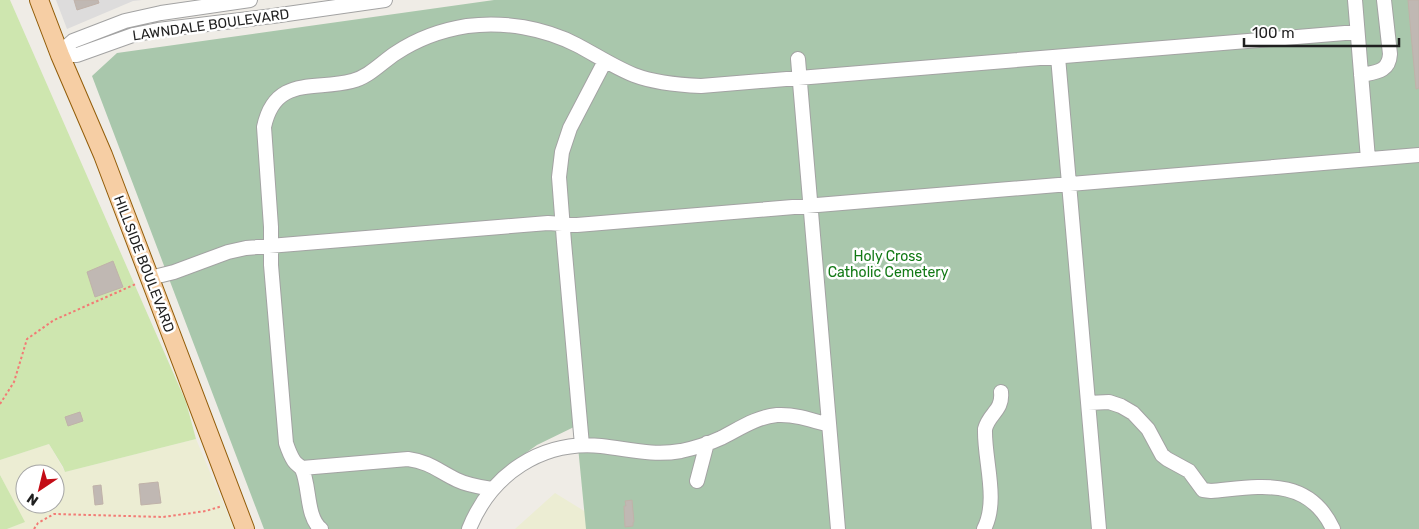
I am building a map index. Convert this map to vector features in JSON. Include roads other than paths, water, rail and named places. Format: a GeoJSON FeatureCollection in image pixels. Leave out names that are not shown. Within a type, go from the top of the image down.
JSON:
{"type":"FeatureCollection","features":[{"type":"Feature","properties":{"kind":"main road","name":"HILLSIDE BOULEVARD"},"geometry":{"type":"LineString","coordinates":[[39,0],[60,55],[97,140],[245,529]]}},
{"type":"Feature","properties":{"kind":"street","name":"LAWNDALE BOULEVARD"},"geometry":{"type":"LineString","coordinates":[[60,55],[66,46],[74,41],[125,21],[161,13],[250,0]]}},
{"type":"Feature","properties":{"kind":"street","name":"LAWNDALE BOULEVARD"},"geometry":{"type":"LineString","coordinates":[[60,55],[77,54],[133,35],[158,30],[385,0]]}},
{"type":"Feature","properties":{"kind":"street"},"geometry":{"type":"LineString","coordinates":[[1355,0],[1368,159]]}},
{"type":"Feature","properties":{"kind":"street"},"geometry":{"type":"LineString","coordinates":[[1361,75],[1380,70],[1389,62],[1390,54],[1384,0]]}},
{"type":"Feature","properties":{"kind":"street"},"geometry":{"type":"LineString","coordinates":[[321,529],[317,526],[313,517],[302,468],[295,462],[288,450],[285,434],[271,265],[264,127],[270,108],[286,93],[306,86],[356,80],[365,76],[397,52],[424,38],[452,30],[482,25],[514,26],[547,32],[636,75],[652,80],[685,85],[715,85],[1357,32]]}},
{"type":"Feature","properties":{"kind":"street"},"geometry":{"type":"LineString","coordinates":[[1058,57],[1098,529]]}},
{"type":"Feature","properties":{"kind":"street"},"geometry":{"type":"LineString","coordinates":[[798,59],[838,529]]}},
{"type":"Feature","properties":{"kind":"street"},"geometry":{"type":"LineString","coordinates":[[582,446],[560,188],[562,152],[575,116],[605,61]]}},
{"type":"Feature","properties":{"kind":"street"},"geometry":{"type":"LineString","coordinates":[[150,278],[174,272],[228,252],[246,248],[548,223],[578,225],[1419,155]]}},
{"type":"Feature","properties":{"kind":"street"},"geometry":{"type":"LineString","coordinates":[[984,529],[989,518],[991,504],[985,429],[988,421],[1000,406],[1001,392]]}},
{"type":"Feature","properties":{"kind":"street"},"geometry":{"type":"LineString","coordinates":[[1088,403],[1109,402],[1133,413],[1148,429],[1162,455],[1189,471],[1203,490],[1272,486],[1289,490],[1305,497],[1318,507],[1327,518],[1332,529]]}},
{"type":"Feature","properties":{"kind":"street"},"geometry":{"type":"LineString","coordinates":[[470,529],[479,508],[492,489],[517,467],[535,457],[552,451],[582,446],[601,446],[653,453],[681,451],[707,444],[750,422],[778,415],[795,416],[829,425]]}},
{"type":"Feature","properties":{"kind":"street"},"geometry":{"type":"LineString","coordinates":[[697,481],[707,444]]}},
{"type":"Feature","properties":{"kind":"street"},"geometry":{"type":"LineString","coordinates":[[302,468],[408,459],[418,460],[434,466],[463,483],[492,489]]}},
{"type":"Feature","properties":{"kind":"park label","name":"Holy Cross Catholic Cemetery"},"geometry":{"type":"Point","coordinates":[888,264]}}]}
